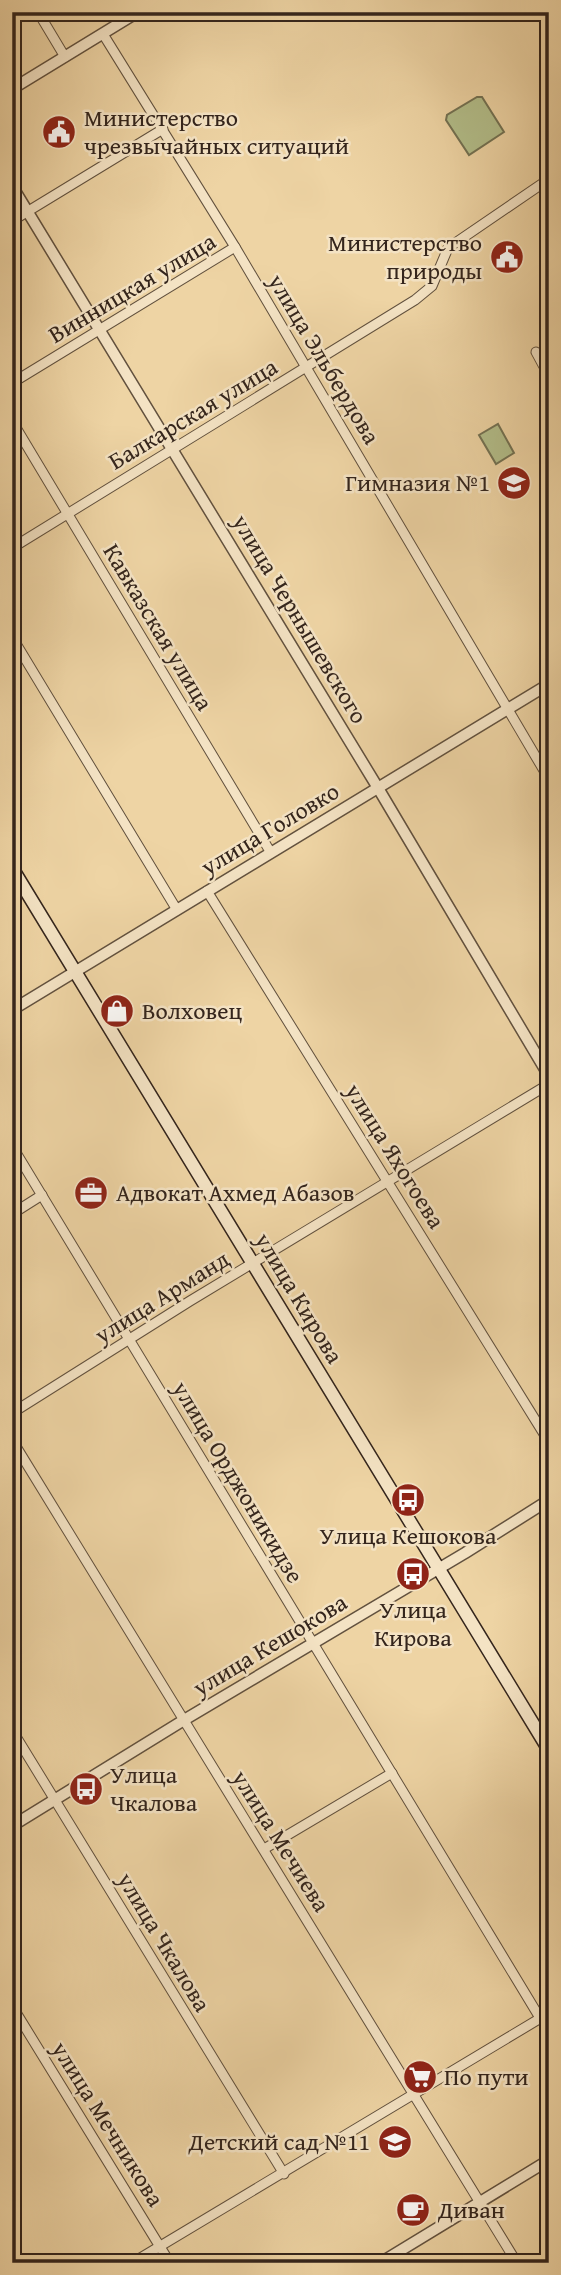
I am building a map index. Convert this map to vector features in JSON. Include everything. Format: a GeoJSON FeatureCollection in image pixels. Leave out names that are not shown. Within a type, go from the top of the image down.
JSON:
{"type":"FeatureCollection","features":[{"type":"Feature","properties":{"kind":"main road","name":"улица Кирова"},"geometry":{"type":"LineString","coordinates":[[12,868],[549,1750]]}},
{"type":"Feature","properties":{"kind":"street"},"geometry":{"type":"LineString","coordinates":[[38,12],[65,57]]}},
{"type":"Feature","properties":{"kind":"street"},"geometry":{"type":"LineString","coordinates":[[12,89],[138,12]]}},
{"type":"Feature","properties":{"kind":"street","name":"улица Эльбердова"},"geometry":{"type":"LineString","coordinates":[[103,34],[235,247],[549,779]]}},
{"type":"Feature","properties":{"kind":"street"},"geometry":{"type":"LineString","coordinates":[[12,221],[163,129]]}},
{"type":"Feature","properties":{"kind":"street","name":"Балкарская улица"},"geometry":{"type":"LineString","coordinates":[[12,548],[425,293],[432,286],[449,248],[549,179]]}},
{"type":"Feature","properties":{"kind":"street","name":"улица Чернышевского"},"geometry":{"type":"LineString","coordinates":[[12,186],[378,788],[549,1076]]}},
{"type":"Feature","properties":{"kind":"street","name":"Винницкая улица"},"geometry":{"type":"LineString","coordinates":[[12,383],[235,247]]}},
{"type":"Feature","properties":{"kind":"street"},"geometry":{"type":"LineString","coordinates":[[536,352],[549,376]]}},
{"type":"Feature","properties":{"kind":"street","name":"Кавказская улица"},"geometry":{"type":"LineString","coordinates":[[12,421],[271,853]]}},
{"type":"Feature","properties":{"kind":"street"},"geometry":{"type":"LineString","coordinates":[[12,637],[177,910]]}},
{"type":"Feature","properties":{"kind":"street","name":"улица Головко"},"geometry":{"type":"LineString","coordinates":[[12,1010],[549,684]]}},
{"type":"Feature","properties":{"kind":"street","name":"улица Яхогоева"},"geometry":{"type":"LineString","coordinates":[[207,891],[549,1442]]}},
{"type":"Feature","properties":{"kind":"street","name":"улица Арманд"},"geometry":{"type":"LineString","coordinates":[[12,1413],[549,1084]]}},
{"type":"Feature","properties":{"kind":"street","name":"улица Орджоникидзе"},"geometry":{"type":"LineString","coordinates":[[12,1146],[392,1773],[545,2015]]}},
{"type":"Feature","properties":{"kind":"street"},"geometry":{"type":"LineString","coordinates":[[12,1214],[42,1195]]}},
{"type":"Feature","properties":{"kind":"street","name":"улица Мечиева"},"geometry":{"type":"LineString","coordinates":[[12,1440],[517,2263]]}},
{"type":"Feature","properties":{"kind":"street","name":"улица Кешокова"},"geometry":{"type":"LineString","coordinates":[[12,1826],[549,1500]]}},
{"type":"Feature","properties":{"kind":"street","name":"улица Чкалова"},"geometry":{"type":"LineString","coordinates":[[12,1730],[284,2174]]}},
{"type":"Feature","properties":{"kind":"street"},"geometry":{"type":"LineString","coordinates":[[264,1849],[392,1773]]}},
{"type":"Feature","properties":{"kind":"street","name":"улица Мечникова"},"geometry":{"type":"LineString","coordinates":[[12,2006],[170,2263]]}},
{"type":"Feature","properties":{"kind":"street"},"geometry":{"type":"LineString","coordinates":[[132,2263],[545,2015]]}},
{"type":"Feature","properties":{"kind":"street"},"geometry":{"type":"LineString","coordinates":[[380,2263],[549,2160]]}},
{"type":"Feature","properties":{"kind":"green space"},"geometry":{"type":"Polygon","coordinates":[[[477,97],[482,97],[504,132],[469,155],[446,120],[447,115],[477,97]]]}},
{"type":"Feature","properties":{"kind":"green space"},"geometry":{"type":"Polygon","coordinates":[[[498,424],[514,453],[496,464],[479,435],[498,424]]]}},
{"type":"Feature","properties":{"kind":"place","name":"Министерство чрезвычайных ситуаций"},"geometry":{"type":"Point","coordinates":[59,132]}},
{"type":"Feature","properties":{"kind":"place","name":"Министерство природы"},"geometry":{"type":"Point","coordinates":[507,257]}},
{"type":"Feature","properties":{"kind":"place","name":"Гимназия №1"},"geometry":{"type":"Point","coordinates":[514,483]}},
{"type":"Feature","properties":{"kind":"place","name":"Волховец"},"geometry":{"type":"Point","coordinates":[117,1011]}},
{"type":"Feature","properties":{"kind":"place","name":"Адвокат Ахмед Абазов"},"geometry":{"type":"Point","coordinates":[91,1193]}},
{"type":"Feature","properties":{"kind":"place","name":"Улица Кешокова"},"geometry":{"type":"Point","coordinates":[408,1500]}},
{"type":"Feature","properties":{"kind":"place","name":"Улица Кирова"},"geometry":{"type":"Point","coordinates":[413,1574]}},
{"type":"Feature","properties":{"kind":"place","name":"Улица Чкалова"},"geometry":{"type":"Point","coordinates":[86,1789]}},
{"type":"Feature","properties":{"kind":"place","name":"По пути"},"geometry":{"type":"Point","coordinates":[420,2077]}},
{"type":"Feature","properties":{"kind":"place","name":"Детский сад №11"},"geometry":{"type":"Point","coordinates":[395,2142]}},
{"type":"Feature","properties":{"kind":"place","name":"Диван"},"geometry":{"type":"Point","coordinates":[413,2210]}}]}
